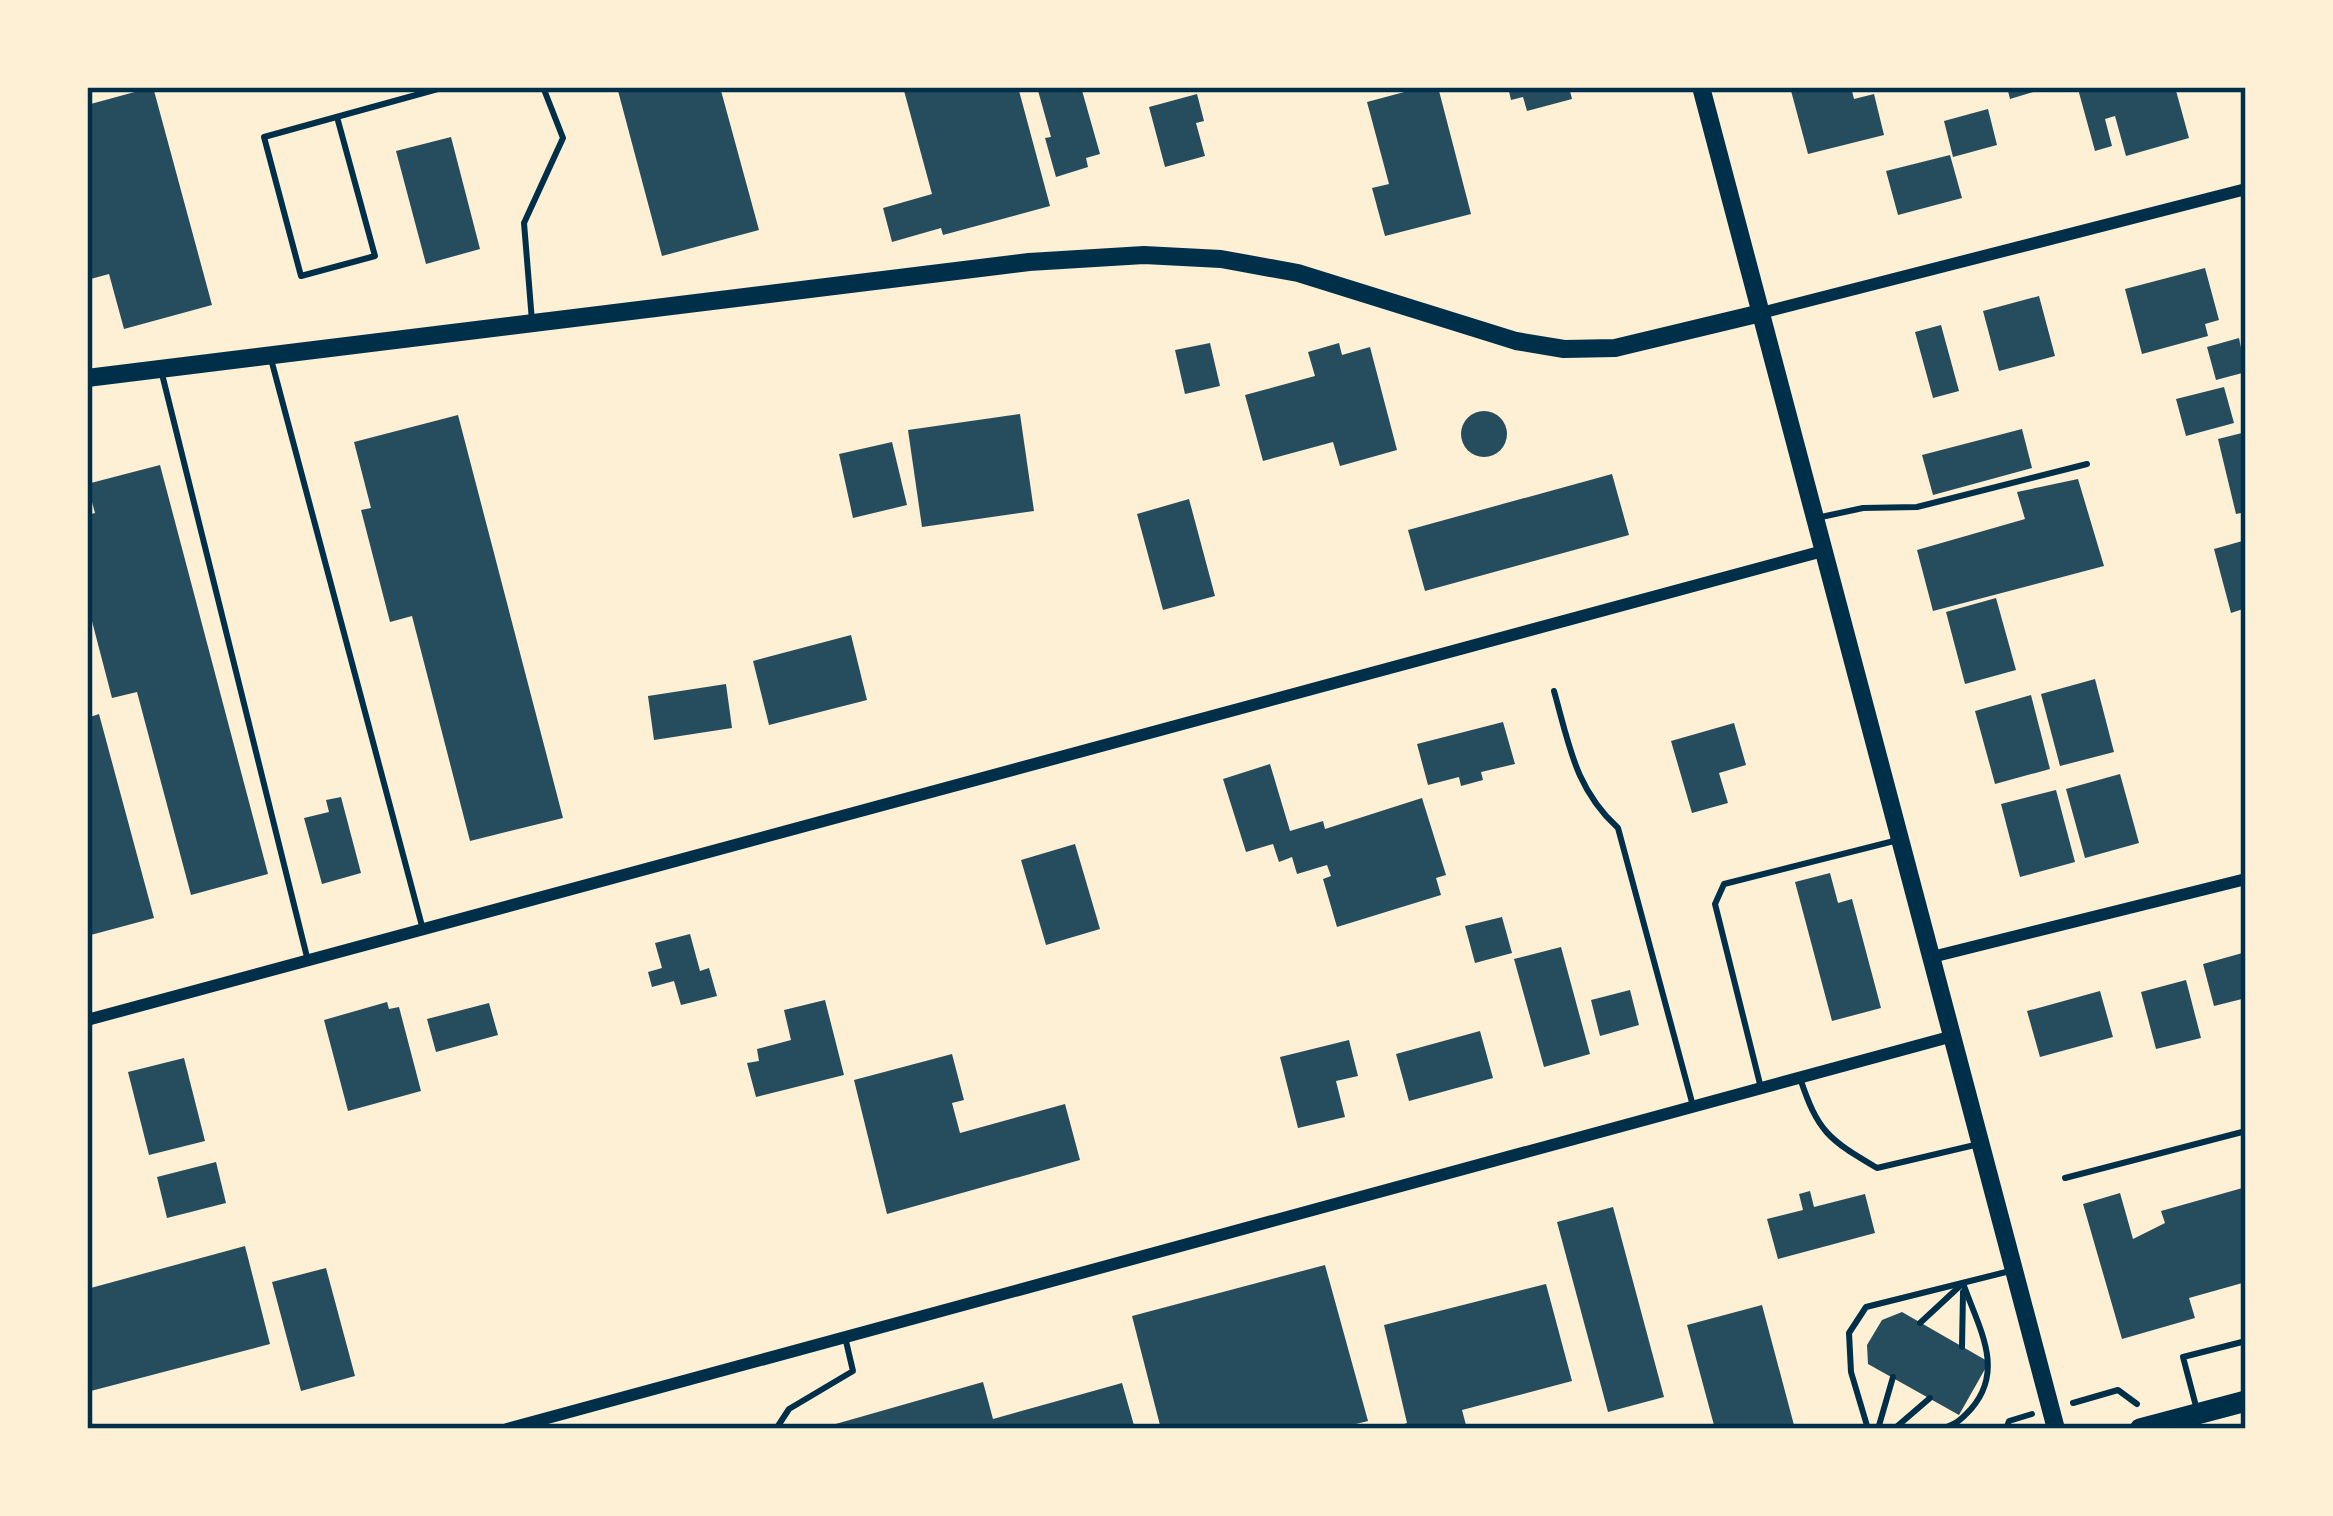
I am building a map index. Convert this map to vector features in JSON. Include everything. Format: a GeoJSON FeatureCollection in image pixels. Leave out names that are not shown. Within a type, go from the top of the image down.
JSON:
{"type":"FeatureCollection","features":[{"type":"Feature","properties":{"kind":"main road"},"geometry":{"type":"LineString","coordinates":[[1705,88],[1822,551],[2056,1429]]}},
{"type":"Feature","properties":{"kind":"main road"},"geometry":{"type":"LineString","coordinates":[[87,378],[1029,262],[1144,255],[1221,259],[1298,273],[1516,341],[1564,349],[1615,348],[1761,313]]}},
{"type":"Feature","properties":{"kind":"main road"},"geometry":{"type":"LineString","coordinates":[[2140,1429],[2246,1401]]}},
{"type":"Feature","properties":{"kind":"street"},"geometry":{"type":"LineString","coordinates":[[1761,313],[2246,189]]}},
{"type":"Feature","properties":{"kind":"street"},"geometry":{"type":"LineString","coordinates":[[87,1020],[1822,551]]}},
{"type":"Feature","properties":{"kind":"street"},"geometry":{"type":"LineString","coordinates":[[1932,957],[2246,879]]}},
{"type":"Feature","properties":{"kind":"street"},"geometry":{"type":"LineString","coordinates":[[507,1429],[1953,1036]]}},
{"type":"Feature","properties":{"kind":"lane"},"geometry":{"type":"LineString","coordinates":[[337,117],[375,256],[301,276],[264,137],[445,87]]}},
{"type":"Feature","properties":{"kind":"lane"},"geometry":{"type":"LineString","coordinates":[[532,324],[524,223],[562,138],[543,87]]}},
{"type":"Feature","properties":{"kind":"lane"},"geometry":{"type":"LineString","coordinates":[[270,356],[423,929]]}},
{"type":"Feature","properties":{"kind":"lane"},"geometry":{"type":"LineString","coordinates":[[160,369],[308,961]]}},
{"type":"Feature","properties":{"kind":"lane"},"geometry":{"type":"LineString","coordinates":[[1816,518],[1863,508],[1917,507],[2087,464]]}},
{"type":"Feature","properties":{"kind":"lane"},"geometry":{"type":"LineString","coordinates":[[1554,691],[1577,772],[1593,805],[1618,827],[1693,1106]]}},
{"type":"Feature","properties":{"kind":"lane"},"geometry":{"type":"LineString","coordinates":[[1760,1088],[1715,904],[1724,884],[1900,840]]}},
{"type":"Feature","properties":{"kind":"lane"},"geometry":{"type":"LineString","coordinates":[[1800,1078],[1815,1123],[1846,1150],[1877,1168],[1981,1143]]}},
{"type":"Feature","properties":{"kind":"lane"},"geometry":{"type":"LineString","coordinates":[[2065,1178],[2246,1131]]}},
{"type":"Feature","properties":{"kind":"lane"},"geometry":{"type":"LineString","coordinates":[[1868,1429],[1852,1372],[1849,1333],[1866,1307],[2014,1270]]}},
{"type":"Feature","properties":{"kind":"lane"},"geometry":{"type":"LineString","coordinates":[[1921,1323],[1964,1283]]}},
{"type":"Feature","properties":{"kind":"lane"},"geometry":{"type":"LineString","coordinates":[[1962,1347],[1964,1283]]}},
{"type":"Feature","properties":{"kind":"lane"},"geometry":{"type":"LineString","coordinates":[[1940,1429],[1957,1424],[1983,1395],[1991,1368],[1964,1283]]}},
{"type":"Feature","properties":{"kind":"lane"},"geometry":{"type":"LineString","coordinates":[[776,1429],[789,1409],[853,1371],[845,1337]]}},
{"type":"Feature","properties":{"kind":"lane"},"geometry":{"type":"LineString","coordinates":[[2198,1414],[2183,1357],[2246,1341]]}},
{"type":"Feature","properties":{"kind":"lane"},"geometry":{"type":"LineString","coordinates":[[1878,1429],[1893,1377]]}},
{"type":"Feature","properties":{"kind":"lane"},"geometry":{"type":"LineString","coordinates":[[1894,1429],[1930,1398]]}},
{"type":"Feature","properties":{"kind":"building"},"geometry":{"type":"Polygon","coordinates":[[[153,87],[212,305],[124,329],[109,274],[87,280],[87,105],[153,87]]]}},
{"type":"Feature","properties":{"kind":"building"},"geometry":{"type":"Polygon","coordinates":[[[617,87],[720,87],[759,230],[662,256],[617,87]]]}},
{"type":"Feature","properties":{"kind":"building"},"geometry":{"type":"Polygon","coordinates":[[[903,87],[1018,87],[1050,206],[943,235],[941,228],[892,242],[883,208],[932,194],[903,87]]]}},
{"type":"Feature","properties":{"kind":"building"},"geometry":{"type":"Polygon","coordinates":[[[1037,87],[1081,87],[1100,154],[1086,158],[1088,167],[1056,177],[1037,87]]]}},
{"type":"Feature","properties":{"kind":"building"},"geometry":{"type":"Polygon","coordinates":[[[1438,87],[1471,214],[1385,236],[1372,188],[1389,184],[1367,102],[1438,87]]]}},
{"type":"Feature","properties":{"kind":"building"},"geometry":{"type":"Polygon","coordinates":[[[1508,87],[1569,87],[1572,99],[1527,111],[1523,97],[1511,100],[1508,87]]]}},
{"type":"Feature","properties":{"kind":"building"},"geometry":{"type":"Polygon","coordinates":[[[1790,87],[1851,87],[1854,99],[1874,94],[1884,135],[1808,154],[1790,87]]]}},
{"type":"Feature","properties":{"kind":"building"},"geometry":{"type":"Polygon","coordinates":[[[2007,87],[2047,87],[2047,88],[2010,99],[2007,87]]]}},
{"type":"Feature","properties":{"kind":"building"},"geometry":{"type":"Polygon","coordinates":[[[2175,87],[2189,138],[2126,156],[2115,116],[2105,119],[2112,146],[2095,151],[2078,89],[2175,87]]]}},
{"type":"Feature","properties":{"kind":"building"},"geometry":{"type":"Polygon","coordinates":[[[1197,94],[1204,121],[1196,123],[1205,156],[1165,167],[1149,107],[1197,94]]]}},
{"type":"Feature","properties":{"kind":"building"},"geometry":{"type":"Polygon","coordinates":[[[1988,109],[1997,145],[1953,157],[1944,121],[1988,109]]]}},
{"type":"Feature","properties":{"kind":"building"},"geometry":{"type":"Polygon","coordinates":[[[451,137],[480,249],[426,264],[396,151],[451,137]]]}},
{"type":"Feature","properties":{"kind":"building"},"geometry":{"type":"Polygon","coordinates":[[[1950,155],[1962,198],[1898,215],[1886,171],[1950,155]]]}},
{"type":"Feature","properties":{"kind":"building"},"geometry":{"type":"Polygon","coordinates":[[[2205,268],[2219,320],[2205,324],[2208,336],[2142,354],[2125,289],[2205,268]]]}},
{"type":"Feature","properties":{"kind":"building"},"geometry":{"type":"Polygon","coordinates":[[[2039,296],[2055,356],[1999,371],[1983,311],[2039,296]]]}},
{"type":"Feature","properties":{"kind":"building"},"geometry":{"type":"Polygon","coordinates":[[[1941,325],[1959,391],[1933,398],[1915,332],[1941,325]]]}},
{"type":"Feature","properties":{"kind":"building"},"geometry":{"type":"Polygon","coordinates":[[[2239,338],[2246,372],[2216,380],[2207,347],[2239,338]]]}},
{"type":"Feature","properties":{"kind":"building"},"geometry":{"type":"Polygon","coordinates":[[[1210,343],[1220,386],[1185,394],[1175,350],[1210,343]]]}},
{"type":"Feature","properties":{"kind":"building"},"geometry":{"type":"Polygon","coordinates":[[[1339,343],[1342,355],[1370,347],[1397,450],[1340,466],[1333,442],[1263,461],[1245,395],[1315,376],[1308,352],[1339,343]]]}},
{"type":"Feature","properties":{"kind":"building"},"geometry":{"type":"Polygon","coordinates":[[[2224,387],[2234,423],[2186,436],[2176,399],[2224,387]]]}},
{"type":"Feature","properties":{"kind":"building"},"geometry":{"type":"Polygon","coordinates":[[[1484,411],[1500,418],[1507,434],[1500,450],[1484,457],[1468,450],[1461,434],[1468,418],[1484,411]]]}},
{"type":"Feature","properties":{"kind":"building"},"geometry":{"type":"Polygon","coordinates":[[[1020,414],[1034,511],[922,527],[908,430],[1020,414]]]}},
{"type":"Feature","properties":{"kind":"building"},"geometry":{"type":"Polygon","coordinates":[[[458,415],[563,818],[470,841],[412,616],[390,622],[361,510],[371,508],[354,442],[458,415]]]}},
{"type":"Feature","properties":{"kind":"building"},"geometry":{"type":"Polygon","coordinates":[[[2022,429],[2032,468],[1933,495],[1922,455],[2022,429]]]}},
{"type":"Feature","properties":{"kind":"building"},"geometry":{"type":"Polygon","coordinates":[[[2246,432],[2246,512],[2236,514],[2218,439],[2246,432]]]}},
{"type":"Feature","properties":{"kind":"building"},"geometry":{"type":"Polygon","coordinates":[[[892,442],[907,505],[853,518],[839,454],[892,442]]]}},
{"type":"Feature","properties":{"kind":"building"},"geometry":{"type":"Polygon","coordinates":[[[160,465],[268,874],[191,895],[137,692],[112,698],[87,602],[87,515],[95,513],[87,484],[160,465]]]}},
{"type":"Feature","properties":{"kind":"building"},"geometry":{"type":"Polygon","coordinates":[[[1612,474],[1629,535],[1425,591],[1408,530],[1612,474]]]}},
{"type":"Feature","properties":{"kind":"building"},"geometry":{"type":"Polygon","coordinates":[[[2078,479],[2104,566],[1933,611],[1917,550],[2025,519],[2017,492],[2078,479]]]}},
{"type":"Feature","properties":{"kind":"building"},"geometry":{"type":"Polygon","coordinates":[[[1189,499],[1215,596],[1163,610],[1137,514],[1189,499]]]}},
{"type":"Feature","properties":{"kind":"building"},"geometry":{"type":"Polygon","coordinates":[[[2246,540],[2246,608],[2231,613],[2214,549],[2246,540]]]}},
{"type":"Feature","properties":{"kind":"building"},"geometry":{"type":"Polygon","coordinates":[[[1996,598],[2016,670],[1965,684],[1946,612],[1996,598]]]}},
{"type":"Feature","properties":{"kind":"building"},"geometry":{"type":"Polygon","coordinates":[[[851,635],[867,700],[769,725],[753,661],[851,635]]]}},
{"type":"Feature","properties":{"kind":"building"},"geometry":{"type":"Polygon","coordinates":[[[2095,679],[2114,752],[2060,766],[2041,694],[2095,679]]]}},
{"type":"Feature","properties":{"kind":"building"},"geometry":{"type":"Polygon","coordinates":[[[726,684],[732,728],[654,740],[648,696],[726,684]]]}},
{"type":"Feature","properties":{"kind":"building"},"geometry":{"type":"Polygon","coordinates":[[[2031,695],[2050,769],[1995,784],[1975,711],[2031,695]]]}},
{"type":"Feature","properties":{"kind":"building"},"geometry":{"type":"Polygon","coordinates":[[[99,714],[154,918],[87,936],[87,718],[99,714]]]}},
{"type":"Feature","properties":{"kind":"building"},"geometry":{"type":"Polygon","coordinates":[[[1503,722],[1515,764],[1481,772],[1483,780],[1461,786],[1459,777],[1428,785],[1417,744],[1503,722]]]}},
{"type":"Feature","properties":{"kind":"building"},"geometry":{"type":"Polygon","coordinates":[[[1734,723],[1746,765],[1719,773],[1728,803],[1692,813],[1671,741],[1734,723]]]}},
{"type":"Feature","properties":{"kind":"building"},"geometry":{"type":"Polygon","coordinates":[[[1270,764],[1290,831],[1323,821],[1325,829],[1422,798],[1446,875],[1436,878],[1441,895],[1337,927],[1323,879],[1331,876],[1327,865],[1297,874],[1292,857],[1279,862],[1273,844],[1246,852],[1223,779],[1270,764]]]}},
{"type":"Feature","properties":{"kind":"building"},"geometry":{"type":"Polygon","coordinates":[[[2120,774],[2139,843],[2085,858],[2066,789],[2120,774]]]}},
{"type":"Feature","properties":{"kind":"building"},"geometry":{"type":"Polygon","coordinates":[[[2056,790],[2075,862],[2020,877],[2001,804],[2056,790]]]}},
{"type":"Feature","properties":{"kind":"building"},"geometry":{"type":"Polygon","coordinates":[[[341,797],[361,873],[322,884],[304,818],[329,812],[326,800],[341,797]]]}},
{"type":"Feature","properties":{"kind":"building"},"geometry":{"type":"Polygon","coordinates":[[[1075,844],[1100,929],[1046,945],[1021,860],[1075,844]]]}},
{"type":"Feature","properties":{"kind":"building"},"geometry":{"type":"Polygon","coordinates":[[[1830,873],[1838,903],[1852,899],[1881,1008],[1832,1021],[1795,882],[1830,873]]]}},
{"type":"Feature","properties":{"kind":"building"},"geometry":{"type":"Polygon","coordinates":[[[1502,917],[1512,953],[1475,963],[1465,926],[1502,917]]]}},
{"type":"Feature","properties":{"kind":"building"},"geometry":{"type":"Polygon","coordinates":[[[690,934],[700,971],[709,968],[717,996],[681,1005],[674,981],[652,987],[648,972],[662,968],[655,943],[690,934]]]}},
{"type":"Feature","properties":{"kind":"building"},"geometry":{"type":"Polygon","coordinates":[[[1561,947],[1590,1054],[1544,1067],[1514,959],[1561,947]]]}},
{"type":"Feature","properties":{"kind":"building"},"geometry":{"type":"Polygon","coordinates":[[[2246,952],[2246,998],[2214,1006],[2203,964],[2246,952]]]}},
{"type":"Feature","properties":{"kind":"building"},"geometry":{"type":"Polygon","coordinates":[[[2186,980],[2201,1038],[2156,1049],[2141,992],[2186,980]]]}},
{"type":"Feature","properties":{"kind":"building"},"geometry":{"type":"Polygon","coordinates":[[[1630,990],[1639,1025],[1600,1036],[1591,1000],[1630,990]]]}},
{"type":"Feature","properties":{"kind":"building"},"geometry":{"type":"Polygon","coordinates":[[[2100,991],[2113,1037],[2040,1057],[2027,1011],[2100,991]]]}},
{"type":"Feature","properties":{"kind":"building"},"geometry":{"type":"Polygon","coordinates":[[[825,1000],[844,1075],[756,1097],[747,1063],[759,1061],[757,1049],[791,1040],[784,1010],[825,1000]]]}},
{"type":"Feature","properties":{"kind":"building"},"geometry":{"type":"Polygon","coordinates":[[[387,1002],[389,1009],[399,1007],[421,1091],[348,1111],[324,1020],[387,1002]]]}},
{"type":"Feature","properties":{"kind":"building"},"geometry":{"type":"Polygon","coordinates":[[[489,1003],[498,1035],[436,1052],[427,1019],[489,1003]]]}},
{"type":"Feature","properties":{"kind":"building"},"geometry":{"type":"Polygon","coordinates":[[[1480,1031],[1493,1078],[1409,1101],[1396,1054],[1480,1031]]]}},
{"type":"Feature","properties":{"kind":"building"},"geometry":{"type":"Polygon","coordinates":[[[1349,1040],[1358,1076],[1336,1081],[1345,1117],[1298,1128],[1280,1057],[1349,1040]]]}},
{"type":"Feature","properties":{"kind":"building"},"geometry":{"type":"Polygon","coordinates":[[[952,1054],[964,1100],[952,1103],[960,1133],[1065,1104],[1080,1160],[887,1214],[854,1080],[952,1054]]]}},
{"type":"Feature","properties":{"kind":"building"},"geometry":{"type":"Polygon","coordinates":[[[184,1058],[205,1141],[149,1155],[128,1072],[184,1058]]]}},
{"type":"Feature","properties":{"kind":"building"},"geometry":{"type":"Polygon","coordinates":[[[216,1162],[226,1203],[167,1218],[157,1177],[216,1162]]]}},
{"type":"Feature","properties":{"kind":"building"},"geometry":{"type":"Polygon","coordinates":[[[2246,1187],[2246,1282],[2189,1298],[2195,1318],[2122,1339],[2083,1204],[2120,1193],[2133,1239],[2165,1223],[2161,1211],[2246,1187]]]}},
{"type":"Feature","properties":{"kind":"building"},"geometry":{"type":"Polygon","coordinates":[[[1810,1191],[1814,1207],[1865,1194],[1875,1233],[1778,1259],[1767,1219],[1803,1210],[1799,1194],[1810,1191]]]}},
{"type":"Feature","properties":{"kind":"building"},"geometry":{"type":"Polygon","coordinates":[[[1613,1207],[1664,1397],[1608,1412],[1557,1222],[1613,1207]]]}},
{"type":"Feature","properties":{"kind":"building"},"geometry":{"type":"Polygon","coordinates":[[[245,1246],[270,1344],[87,1392],[87,1289],[245,1246]]]}},
{"type":"Feature","properties":{"kind":"building"},"geometry":{"type":"Polygon","coordinates":[[[1325,1265],[1368,1421],[1336,1429],[1161,1429],[1132,1316],[1325,1265]]]}},
{"type":"Feature","properties":{"kind":"building"},"geometry":{"type":"Polygon","coordinates":[[[326,1268],[355,1376],[301,1391],[272,1282],[326,1268]]]}},
{"type":"Feature","properties":{"kind":"building"},"geometry":{"type":"Polygon","coordinates":[[[1546,1284],[1572,1381],[1462,1410],[1467,1429],[1390,1429],[1407,1423],[1384,1325],[1546,1284]]]}},
{"type":"Feature","properties":{"kind":"building"},"geometry":{"type":"Polygon","coordinates":[[[1762,1305],[1795,1429],[1715,1429],[1687,1325],[1762,1305]]]}},
{"type":"Feature","properties":{"kind":"building"},"geometry":{"type":"Polygon","coordinates":[[[1902,1312],[1989,1362],[1959,1415],[1868,1364],[1867,1345],[1882,1320],[1902,1312]]]}},
{"type":"Feature","properties":{"kind":"building"},"geometry":{"type":"Polygon","coordinates":[[[983,1382],[993,1419],[1122,1383],[1135,1429],[818,1429],[983,1382]]]}}]}
